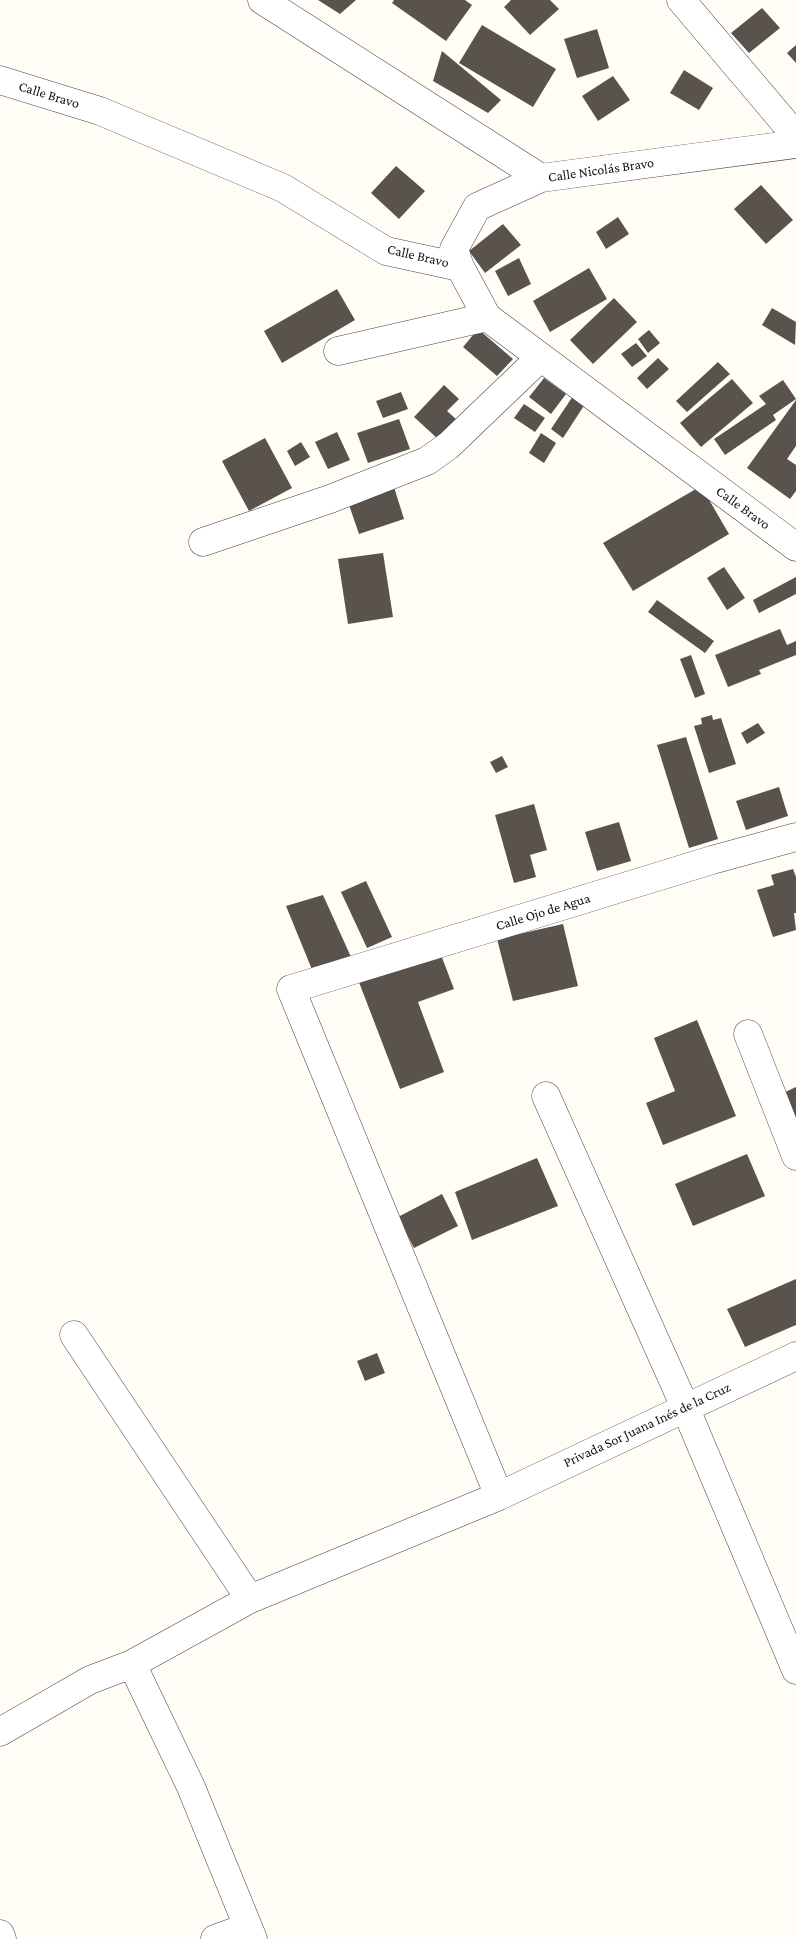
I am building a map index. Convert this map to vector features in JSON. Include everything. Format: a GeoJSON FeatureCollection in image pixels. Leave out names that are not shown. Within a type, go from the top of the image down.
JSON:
{"type":"FeatureCollection","features":[{"type":"Feature","properties":{"kind":"street"},"geometry":{"type":"LineString","coordinates":[[262,0],[541,178]]}},
{"type":"Feature","properties":{"kind":"street"},"geometry":{"type":"LineString","coordinates":[[681,0],[796,136]]}},
{"type":"Feature","properties":{"kind":"street","name":"Calle Bravo"},"geometry":{"type":"LineString","coordinates":[[0,80],[100,111],[283,188],[386,251],[460,266],[488,317],[796,547]]}},
{"type":"Feature","properties":{"kind":"street","name":"Calle Nicolás Bravo"},"geometry":{"type":"LineString","coordinates":[[460,266],[454,250],[476,207],[541,178],[796,144]]}},
{"type":"Feature","properties":{"kind":"street"},"geometry":{"type":"LineString","coordinates":[[338,351],[488,317]]}},
{"type":"Feature","properties":{"kind":"street"},"geometry":{"type":"LineString","coordinates":[[203,542],[330,499],[427,461],[448,446],[541,357]]}},
{"type":"Feature","properties":{"kind":"street","name":"Calle Ojo de Agua"},"geometry":{"type":"LineString","coordinates":[[499,1496],[291,989],[712,860],[796,837]]}},
{"type":"Feature","properties":{"kind":"street"},"geometry":{"type":"LineString","coordinates":[[748,1034],[796,1156]]}},
{"type":"Feature","properties":{"kind":"street"},"geometry":{"type":"LineString","coordinates":[[546,1096],[685,1407],[796,1670]]}},
{"type":"Feature","properties":{"kind":"street"},"geometry":{"type":"LineString","coordinates":[[74,1335],[250,1600]]}},
{"type":"Feature","properties":{"kind":"street","name":"Privada Sor Juana Inés de la Cruz"},"geometry":{"type":"LineString","coordinates":[[0,1732],[90,1680],[132,1664],[250,1600],[499,1496],[796,1356]]}},
{"type":"Feature","properties":{"kind":"street"},"geometry":{"type":"LineString","coordinates":[[132,1664],[191,1787],[250,1933],[215,1939]]}},
{"type":"Feature","properties":{"kind":"street"},"geometry":{"type":"LineString","coordinates":[[0,1934],[2,1939]]}},
{"type":"Feature","properties":{"kind":"building"},"geometry":{"type":"Polygon","coordinates":[[[318,0],[356,0],[340,14],[318,0]]]}},
{"type":"Feature","properties":{"kind":"building"},"geometry":{"type":"Polygon","coordinates":[[[394,0],[465,0],[472,5],[446,41],[392,3],[394,0]]]}},
{"type":"Feature","properties":{"kind":"building"},"geometry":{"type":"Polygon","coordinates":[[[511,0],[550,0],[559,9],[530,35],[504,7],[511,0]]]}},
{"type":"Feature","properties":{"kind":"building"},"geometry":{"type":"Polygon","coordinates":[[[762,8],[780,28],[749,53],[731,33],[762,8]]]}},
{"type":"Feature","properties":{"kind":"building"},"geometry":{"type":"Polygon","coordinates":[[[482,25],[556,69],[533,107],[459,63],[482,25]]]}},
{"type":"Feature","properties":{"kind":"building"},"geometry":{"type":"Polygon","coordinates":[[[597,29],[609,68],[577,78],[564,39],[597,29]]]}},
{"type":"Feature","properties":{"kind":"building"},"geometry":{"type":"Polygon","coordinates":[[[796,45],[796,63],[787,53],[796,45]]]}},
{"type":"Feature","properties":{"kind":"building"},"geometry":{"type":"Polygon","coordinates":[[[442,51],[501,100],[488,113],[433,81],[442,51]]]}},
{"type":"Feature","properties":{"kind":"building"},"geometry":{"type":"Polygon","coordinates":[[[684,70],[713,88],[699,110],[670,93],[684,70]]]}},
{"type":"Feature","properties":{"kind":"building"},"geometry":{"type":"Polygon","coordinates":[[[613,76],[630,100],[598,121],[582,96],[613,76]]]}},
{"type":"Feature","properties":{"kind":"building"},"geometry":{"type":"Polygon","coordinates":[[[396,166],[425,191],[399,219],[371,193],[396,166]]]}},
{"type":"Feature","properties":{"kind":"building"},"geometry":{"type":"Polygon","coordinates":[[[761,185],[793,220],[766,244],[734,209],[761,185]]]}},
{"type":"Feature","properties":{"kind":"building"},"geometry":{"type":"Polygon","coordinates":[[[618,217],[629,234],[606,249],[596,232],[618,217]]]}},
{"type":"Feature","properties":{"kind":"building"},"geometry":{"type":"Polygon","coordinates":[[[503,224],[521,245],[485,273],[469,251],[503,224]]]}},
{"type":"Feature","properties":{"kind":"building"},"geometry":{"type":"Polygon","coordinates":[[[519,258],[531,284],[508,296],[495,271],[519,258]]]}},
{"type":"Feature","properties":{"kind":"building"},"geometry":{"type":"Polygon","coordinates":[[[589,268],[607,299],[550,332],[533,301],[589,268]]]}},
{"type":"Feature","properties":{"kind":"building"},"geometry":{"type":"Polygon","coordinates":[[[337,289],[355,320],[282,363],[264,331],[337,289]]]}},
{"type":"Feature","properties":{"kind":"building"},"geometry":{"type":"Polygon","coordinates":[[[614,298],[637,322],[593,364],[570,340],[614,298]]]}},
{"type":"Feature","properties":{"kind":"building"},"geometry":{"type":"Polygon","coordinates":[[[772,308],[796,322],[795,345],[762,325],[772,308]]]}},
{"type":"Feature","properties":{"kind":"building"},"geometry":{"type":"Polygon","coordinates":[[[478,329],[513,359],[497,376],[463,347],[478,329]]]}},
{"type":"Feature","properties":{"kind":"building"},"geometry":{"type":"Polygon","coordinates":[[[649,330],[660,343],[648,353],[638,339],[649,330]]]}},
{"type":"Feature","properties":{"kind":"building"},"geometry":{"type":"Polygon","coordinates":[[[636,343],[647,356],[632,367],[621,354],[636,343]]]}},
{"type":"Feature","properties":{"kind":"building"},"geometry":{"type":"Polygon","coordinates":[[[658,358],[669,369],[647,389],[637,378],[658,358]]]}},
{"type":"Feature","properties":{"kind":"building"},"geometry":{"type":"Polygon","coordinates":[[[718,362],[730,374],[687,412],[676,401],[718,362]]]}},
{"type":"Feature","properties":{"kind":"building"},"geometry":{"type":"Polygon","coordinates":[[[544,378],[566,394],[551,414],[529,397],[544,378]]]}},
{"type":"Feature","properties":{"kind":"building"},"geometry":{"type":"Polygon","coordinates":[[[732,379],[753,403],[701,447],[680,423],[732,379]]]}},
{"type":"Feature","properties":{"kind":"building"},"geometry":{"type":"Polygon","coordinates":[[[783,380],[796,399],[773,415],[776,420],[725,455],[714,439],[766,404],[759,396],[783,380]]]}},
{"type":"Feature","properties":{"kind":"building"},"geometry":{"type":"Polygon","coordinates":[[[444,385],[459,399],[447,411],[457,420],[438,439],[414,417],[444,385]]]}},
{"type":"Feature","properties":{"kind":"building"},"geometry":{"type":"Polygon","coordinates":[[[401,392],[408,409],[383,418],[376,401],[401,392]]]}},
{"type":"Feature","properties":{"kind":"building"},"geometry":{"type":"Polygon","coordinates":[[[575,393],[587,401],[563,438],[551,429],[575,393]]]}},
{"type":"Feature","properties":{"kind":"building"},"geometry":{"type":"Polygon","coordinates":[[[796,400],[796,446],[787,459],[796,465],[796,491],[790,499],[747,468],[796,400]]]}},
{"type":"Feature","properties":{"kind":"building"},"geometry":{"type":"Polygon","coordinates":[[[524,404],[545,418],[535,432],[514,418],[524,404]]]}},
{"type":"Feature","properties":{"kind":"building"},"geometry":{"type":"Polygon","coordinates":[[[399,419],[410,449],[368,463],[357,433],[399,419]]]}},
{"type":"Feature","properties":{"kind":"building"},"geometry":{"type":"Polygon","coordinates":[[[337,432],[350,460],[328,469],[315,442],[337,432]]]}},
{"type":"Feature","properties":{"kind":"building"},"geometry":{"type":"Polygon","coordinates":[[[541,433],[556,443],[544,463],[529,453],[541,433]]]}},
{"type":"Feature","properties":{"kind":"building"},"geometry":{"type":"Polygon","coordinates":[[[265,438],[292,488],[249,511],[222,461],[265,438]]]}},
{"type":"Feature","properties":{"kind":"building"},"geometry":{"type":"Polygon","coordinates":[[[301,442],[310,457],[295,466],[287,451],[301,442]]]}},
{"type":"Feature","properties":{"kind":"building"},"geometry":{"type":"Polygon","coordinates":[[[701,486],[729,534],[633,591],[603,543],[701,486]]]}},
{"type":"Feature","properties":{"kind":"building"},"geometry":{"type":"Polygon","coordinates":[[[394,487],[404,519],[359,534],[348,502],[394,487]]]}},
{"type":"Feature","properties":{"kind":"building"},"geometry":{"type":"Polygon","coordinates":[[[383,553],[393,617],[348,624],[338,559],[383,553]]]}},
{"type":"Feature","properties":{"kind":"building"},"geometry":{"type":"Polygon","coordinates":[[[724,567],[745,598],[727,610],[707,578],[724,567]]]}},
{"type":"Feature","properties":{"kind":"building"},"geometry":{"type":"Polygon","coordinates":[[[796,577],[796,594],[759,613],[753,600],[796,577]]]}},
{"type":"Feature","properties":{"kind":"building"},"geometry":{"type":"Polygon","coordinates":[[[657,600],[714,641],[705,653],[648,612],[657,600]]]}},
{"type":"Feature","properties":{"kind":"building"},"geometry":{"type":"Polygon","coordinates":[[[780,629],[787,645],[796,641],[796,655],[759,670],[761,674],[728,687],[715,655],[780,629]]]}},
{"type":"Feature","properties":{"kind":"building"},"geometry":{"type":"Polygon","coordinates":[[[691,655],[705,694],[695,698],[680,659],[691,655]]]}},
{"type":"Feature","properties":{"kind":"building"},"geometry":{"type":"Polygon","coordinates":[[[712,715],[713,720],[721,718],[736,764],[709,773],[694,726],[702,724],[701,718],[712,715]]]}},
{"type":"Feature","properties":{"kind":"building"},"geometry":{"type":"Polygon","coordinates":[[[758,723],[765,733],[747,744],[741,733],[758,723]]]}},
{"type":"Feature","properties":{"kind":"building"},"geometry":{"type":"Polygon","coordinates":[[[686,737],[718,839],[689,848],[657,745],[686,737]]]}},
{"type":"Feature","properties":{"kind":"building"},"geometry":{"type":"Polygon","coordinates":[[[502,756],[508,767],[496,773],[490,762],[502,756]]]}},
{"type":"Feature","properties":{"kind":"building"},"geometry":{"type":"Polygon","coordinates":[[[779,787],[788,816],[746,830],[736,801],[779,787]]]}},
{"type":"Feature","properties":{"kind":"building"},"geometry":{"type":"Polygon","coordinates":[[[534,804],[547,850],[530,855],[536,877],[514,883],[495,815],[534,804]]]}},
{"type":"Feature","properties":{"kind":"building"},"geometry":{"type":"Polygon","coordinates":[[[619,822],[631,861],[597,871],[585,832],[619,822]]]}},
{"type":"Feature","properties":{"kind":"building"},"geometry":{"type":"Polygon","coordinates":[[[793,869],[796,877],[796,913],[794,913],[796,930],[773,937],[757,890],[774,885],[771,875],[793,869]]]}},
{"type":"Feature","properties":{"kind":"building"},"geometry":{"type":"Polygon","coordinates":[[[366,881],[392,937],[367,948],[341,892],[366,881]]]}},
{"type":"Feature","properties":{"kind":"building"},"geometry":{"type":"Polygon","coordinates":[[[323,895],[351,957],[313,972],[286,906],[323,895]]]}},
{"type":"Feature","properties":{"kind":"building"},"geometry":{"type":"Polygon","coordinates":[[[563,924],[578,986],[513,1001],[497,939],[563,924]]]}},
{"type":"Feature","properties":{"kind":"building"},"geometry":{"type":"Polygon","coordinates":[[[438,947],[454,989],[418,1002],[444,1072],[400,1089],[357,977],[438,947]]]}},
{"type":"Feature","properties":{"kind":"building"},"geometry":{"type":"Polygon","coordinates":[[[697,1020],[736,1116],[663,1145],[646,1103],[675,1091],[654,1038],[697,1020]]]}},
{"type":"Feature","properties":{"kind":"building"},"geometry":{"type":"Polygon","coordinates":[[[796,1087],[796,1130],[779,1095],[796,1087]]]}},
{"type":"Feature","properties":{"kind":"building"},"geometry":{"type":"Polygon","coordinates":[[[747,1154],[765,1196],[693,1226],[675,1184],[747,1154]]]}},
{"type":"Feature","properties":{"kind":"building"},"geometry":{"type":"Polygon","coordinates":[[[537,1158],[558,1206],[472,1240],[455,1192],[537,1158]]]}},
{"type":"Feature","properties":{"kind":"building"},"geometry":{"type":"Polygon","coordinates":[[[442,1194],[458,1226],[414,1248],[398,1217],[442,1194]]]}},
{"type":"Feature","properties":{"kind":"building"},"geometry":{"type":"Polygon","coordinates":[[[796,1279],[796,1325],[745,1347],[727,1309],[796,1279]]]}},
{"type":"Feature","properties":{"kind":"building"},"geometry":{"type":"Polygon","coordinates":[[[377,1353],[385,1373],[365,1381],[357,1361],[377,1353]]]}}]}
